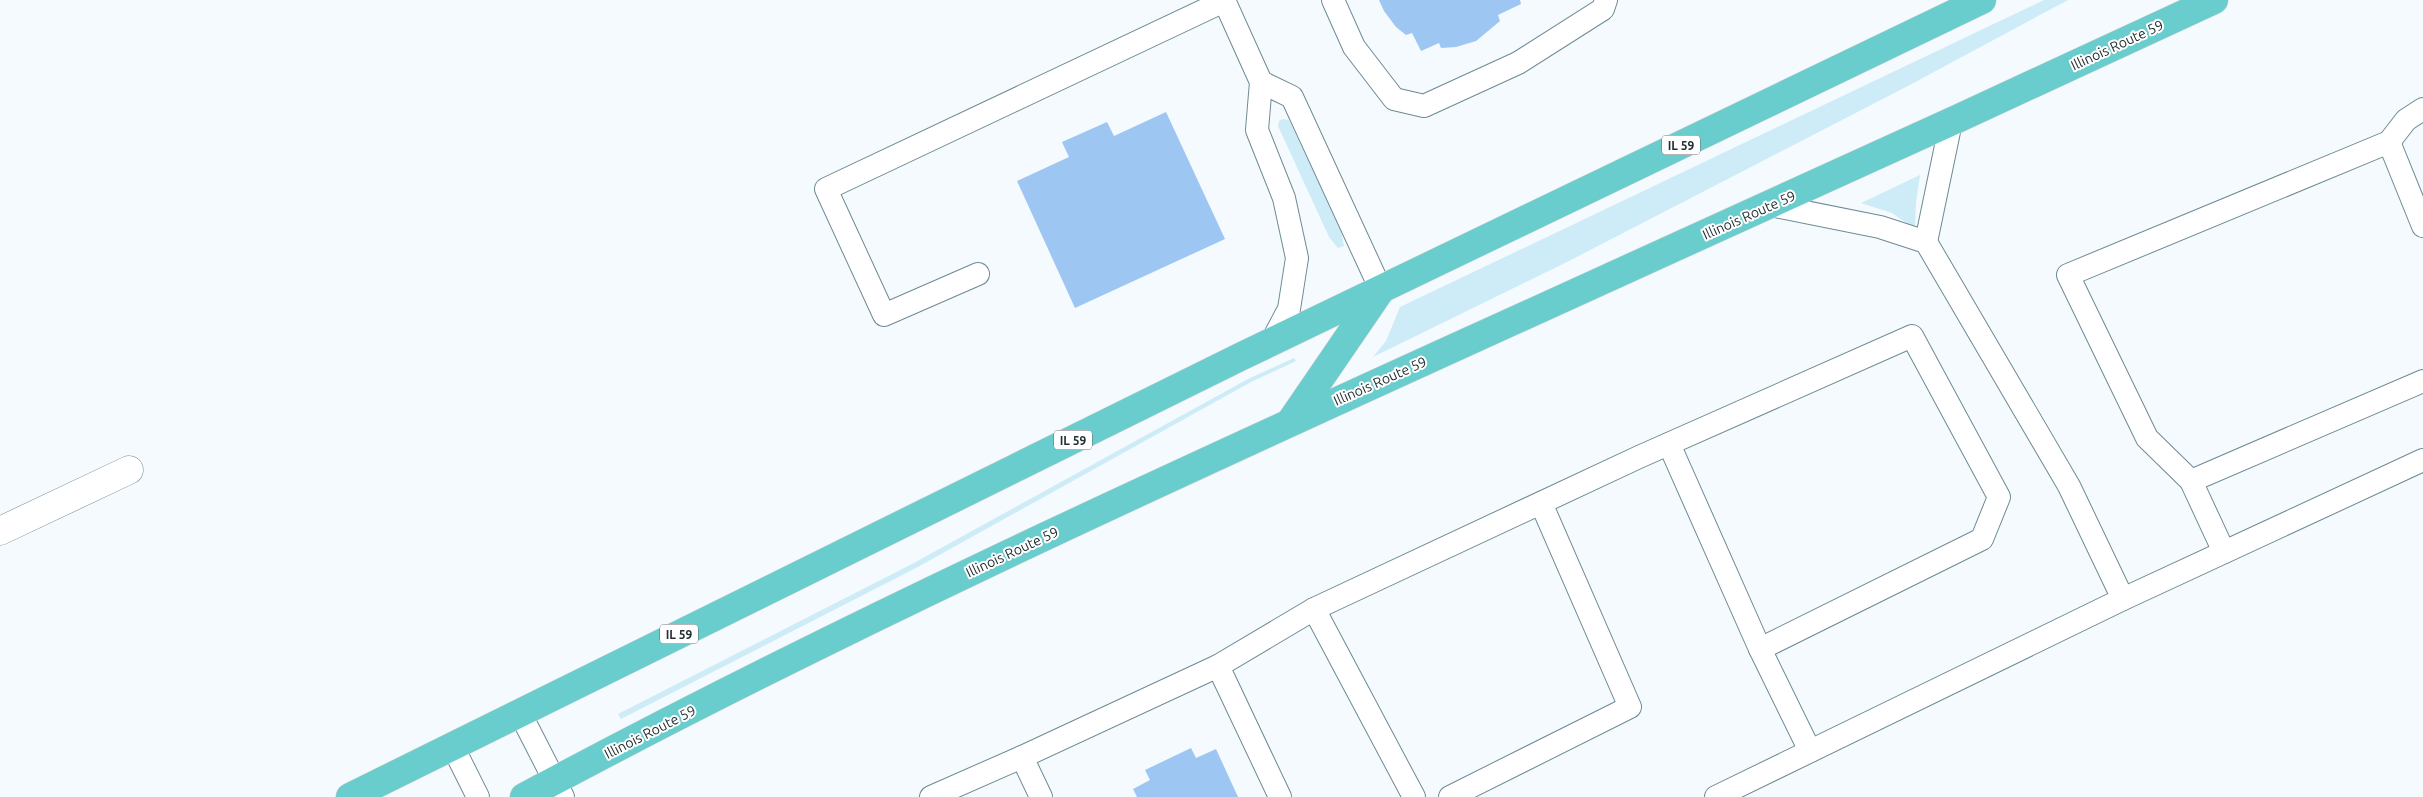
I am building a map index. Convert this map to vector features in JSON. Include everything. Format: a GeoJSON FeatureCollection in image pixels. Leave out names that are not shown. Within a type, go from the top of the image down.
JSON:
{"type":"FeatureCollection","features":[{"type":"Feature","properties":{"kind":"main road","name":"IL 59"},"geometry":{"type":"LineString","coordinates":[[350,797],[1272,341],[1982,0]]}},
{"type":"Feature","properties":{"kind":"main road","name":"Illinois Route 59"},"geometry":{"type":"LineString","coordinates":[[524,797],[559,789],[930,590],[1291,421],[1770,205],[2214,0]]}},
{"type":"Feature","properties":{"kind":"main road"},"geometry":{"type":"LineString","coordinates":[[1291,421],[1381,290]]}},
{"type":"Feature","properties":{"kind":"street"},"geometry":{"type":"LineString","coordinates":[[0,531],[129,470]]}},
{"type":"Feature","properties":{"kind":"lane"},"geometry":{"type":"LineString","coordinates":[[978,274],[884,314],[826,189],[1224,0],[1261,82],[1257,130],[1284,198],[1297,258],[1289,310],[1272,341]]}},
{"type":"Feature","properties":{"kind":"lane"},"geometry":{"type":"LineString","coordinates":[[1333,0],[1354,47],[1394,99],[1424,106],[1518,63],[1603,9],[1606,0]]}},
{"type":"Feature","properties":{"kind":"lane"},"geometry":{"type":"LineString","coordinates":[[1261,82],[1292,97],[1381,290]]}},
{"type":"Feature","properties":{"kind":"lane"},"geometry":{"type":"LineString","coordinates":[[2224,552],[2190,481],[2147,438],[2068,275],[2389,142],[2406,120],[2423,109]]}},
{"type":"Feature","properties":{"kind":"lane"},"geometry":{"type":"LineString","coordinates":[[1926,242],[1951,122]]}},
{"type":"Feature","properties":{"kind":"lane"},"geometry":{"type":"LineString","coordinates":[[2389,142],[2423,226]]}},
{"type":"Feature","properties":{"kind":"lane"},"geometry":{"type":"LineString","coordinates":[[1770,205],[1880,227],[1926,242],[2069,486],[2123,599]]}},
{"type":"Feature","properties":{"kind":"lane"},"geometry":{"type":"LineString","coordinates":[[936,796],[1218,666],[1314,609],[1669,444],[1912,336],[1999,497],[1982,539],[1760,649]]}},
{"type":"Feature","properties":{"kind":"lane"},"geometry":{"type":"LineString","coordinates":[[2190,481],[2423,382]]}},
{"type":"Feature","properties":{"kind":"lane"},"geometry":{"type":"LineString","coordinates":[[1669,444],[1760,649],[1810,751]]}},
{"type":"Feature","properties":{"kind":"lane"},"geometry":{"type":"LineString","coordinates":[[1716,797],[2123,599],[2423,460]]}},
{"type":"Feature","properties":{"kind":"lane"},"geometry":{"type":"LineString","coordinates":[[1450,797],[1630,707],[1541,503]]}},
{"type":"Feature","properties":{"kind":"lane"},"geometry":{"type":"LineString","coordinates":[[1314,609],[1414,797]]}},
{"type":"Feature","properties":{"kind":"lane"},"geometry":{"type":"LineString","coordinates":[[1218,666],[1280,797]]}},
{"type":"Feature","properties":{"kind":"lane"},"geometry":{"type":"LineString","coordinates":[[520,713],[559,789]]}},
{"type":"Feature","properties":{"kind":"lane"},"geometry":{"type":"LineString","coordinates":[[453,747],[478,797]]}},
{"type":"Feature","properties":{"kind":"lane"},"geometry":{"type":"LineString","coordinates":[[1022,757],[1041,797]]}},
{"type":"Feature","properties":{"kind":"shaded area"},"geometry":{"type":"Polygon","coordinates":[[[2044,0],[2068,0],[1904,88],[1565,263],[1373,357],[1386,341],[1400,307],[2044,0]]]}},
{"type":"Feature","properties":{"kind":"shaded area"},"geometry":{"type":"Polygon","coordinates":[[[1283,119],[1289,120],[1341,231],[1344,246],[1338,248],[1329,237],[1278,126],[1279,121],[1283,119]]]}},
{"type":"Feature","properties":{"kind":"shaded area"},"geometry":{"type":"Polygon","coordinates":[[[1920,175],[1915,229],[1892,213],[1861,203],[1920,175]]]}},
{"type":"Feature","properties":{"kind":"shaded area"},"geometry":{"type":"Polygon","coordinates":[[[1294,358],[1296,361],[1251,382],[916,568],[621,719],[618,714],[912,564],[1248,379],[1294,358]]]}},
{"type":"Feature","properties":{"kind":"building"},"geometry":{"type":"Polygon","coordinates":[[[1379,0],[1520,0],[1521,4],[1498,15],[1500,21],[1476,41],[1456,47],[1441,48],[1439,43],[1421,51],[1412,33],[1406,35],[1396,27],[1384,11],[1379,0]]]}},
{"type":"Feature","properties":{"kind":"building"},"geometry":{"type":"Polygon","coordinates":[[[1166,112],[1225,239],[1075,308],[1017,181],[1069,157],[1062,142],[1107,122],[1114,136],[1166,112]]]}},
{"type":"Feature","properties":{"kind":"building"},"geometry":{"type":"Polygon","coordinates":[[[1191,748],[1196,758],[1216,749],[1238,797],[1137,797],[1133,789],[1150,780],[1145,770],[1191,748]]]}}]}
